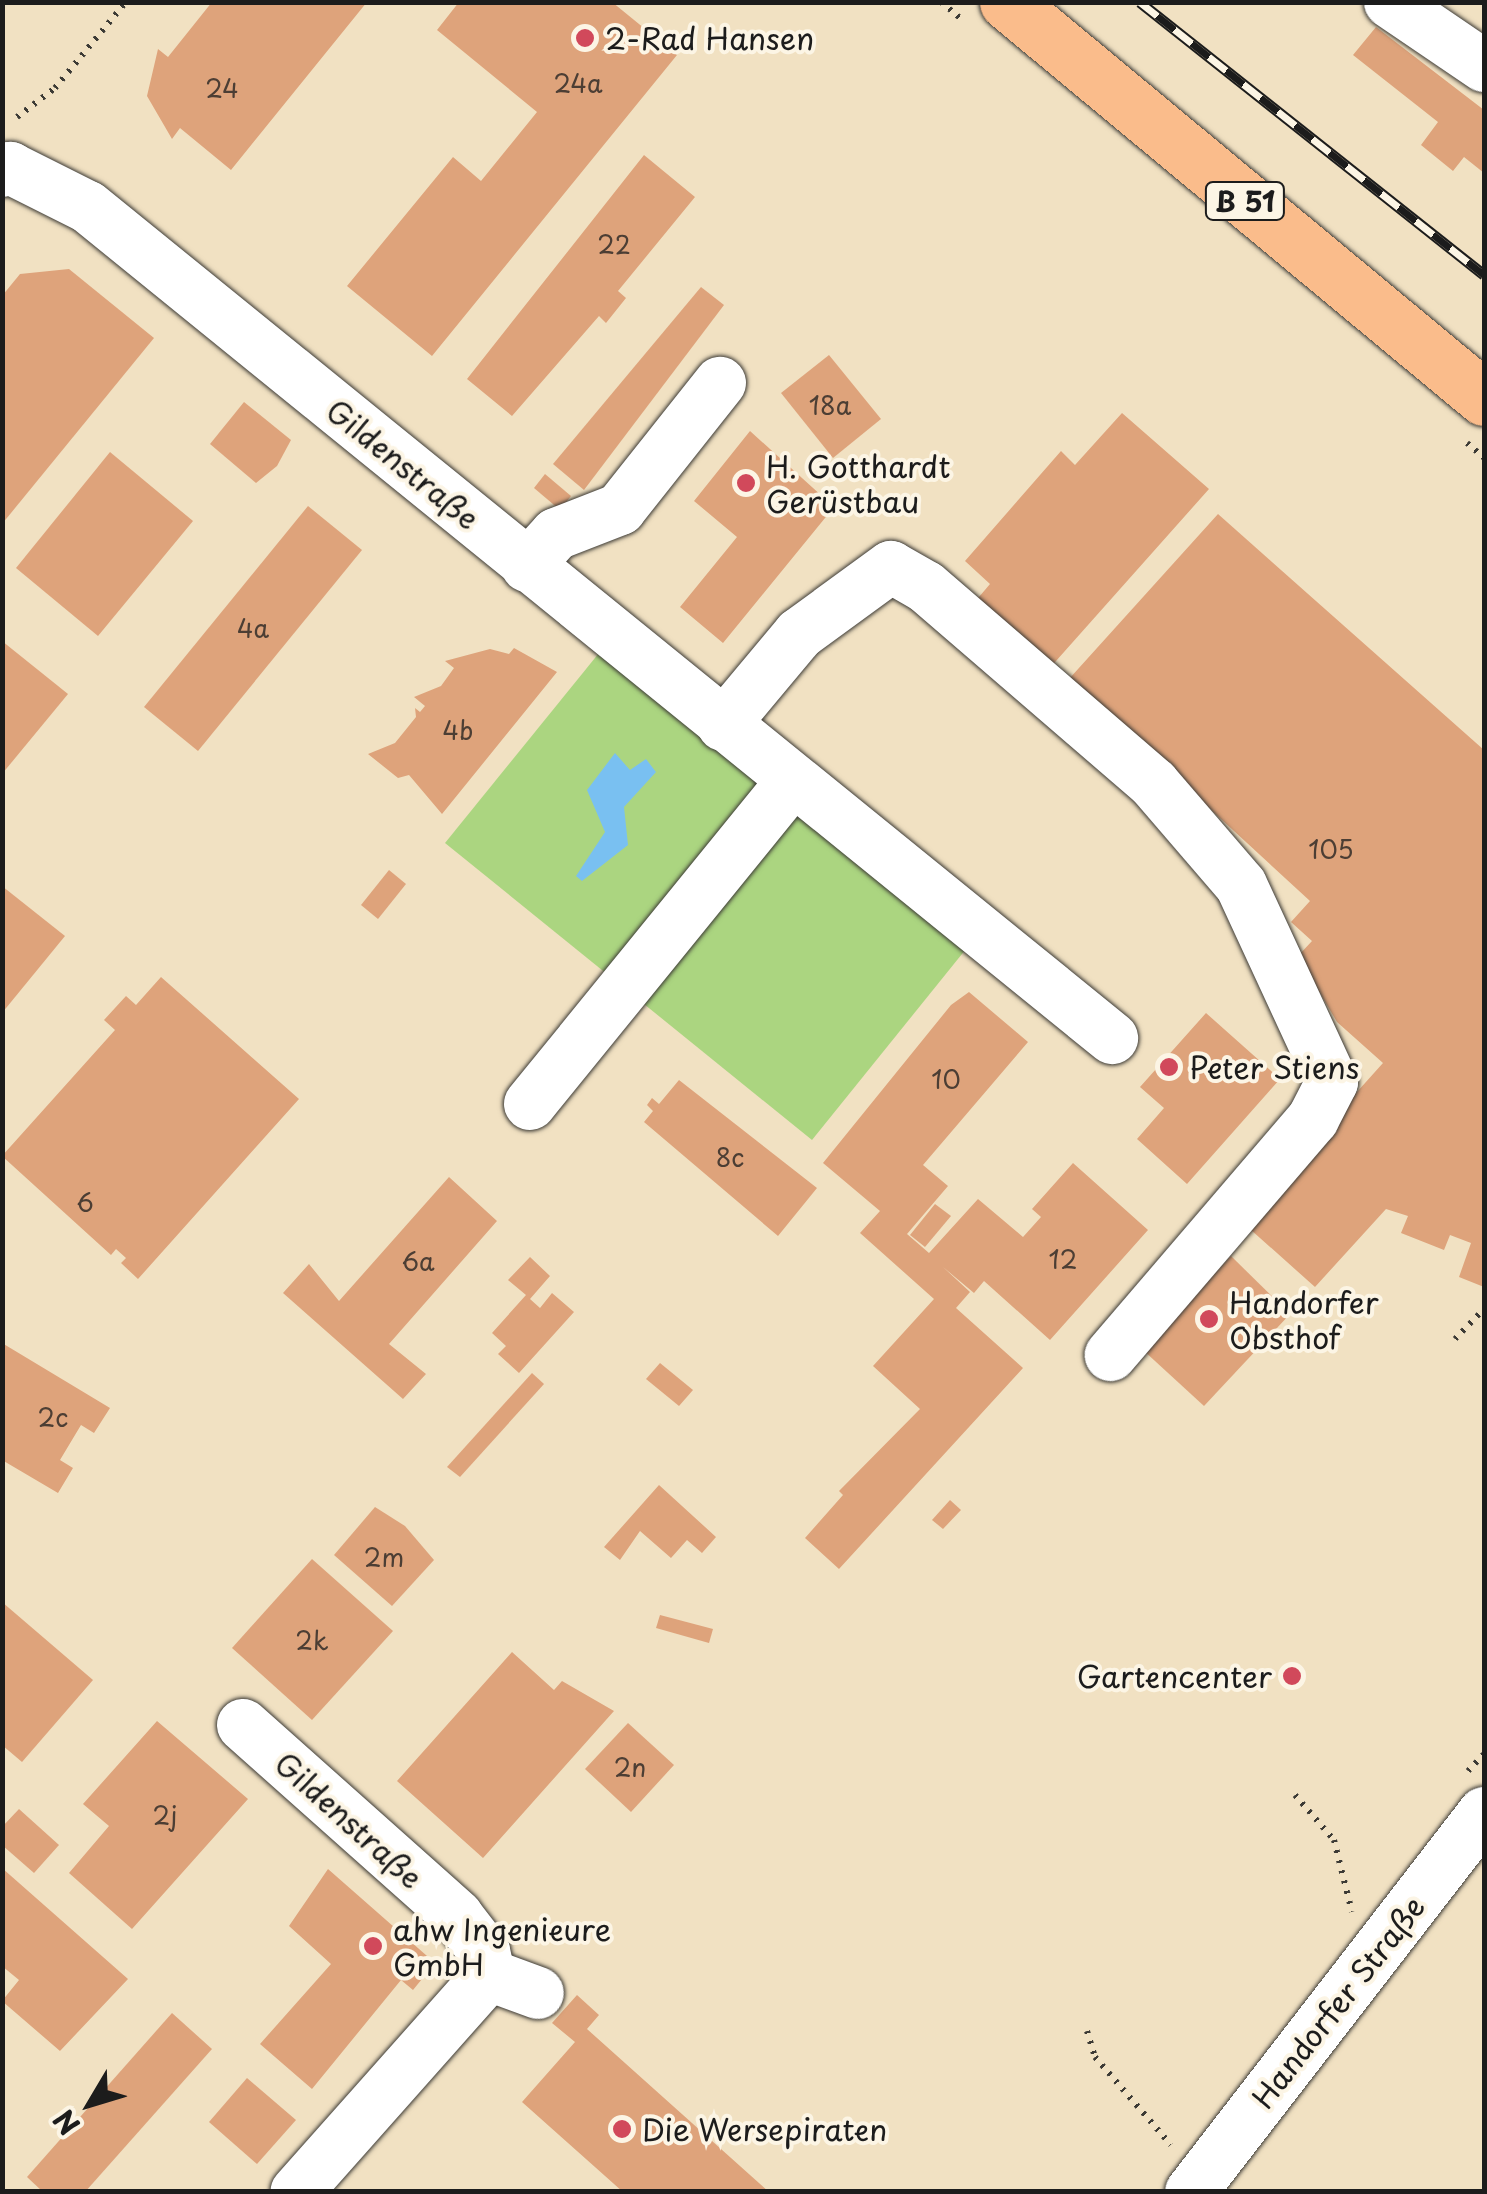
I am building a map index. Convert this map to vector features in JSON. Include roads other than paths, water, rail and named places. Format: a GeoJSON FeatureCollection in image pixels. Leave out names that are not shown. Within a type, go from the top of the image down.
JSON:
{"type":"FeatureCollection","features":[{"type":"Feature","properties":{"kind":"main road","name":"B 51"},"geometry":{"type":"LineString","coordinates":[[1007,2],[1484,398]]}},
{"type":"Feature","properties":{"kind":"street"},"geometry":{"type":"LineString","coordinates":[[1390,2],[1484,66]]}},
{"type":"Feature","properties":{"kind":"street","name":"Gildenstraße"},"geometry":{"type":"LineString","coordinates":[[2,171],[10,168],[88,207],[1112,1038]]}},
{"type":"Feature","properties":{"kind":"street"},"geometry":{"type":"LineString","coordinates":[[527,566],[556,534],[620,509],[720,383]]}},
{"type":"Feature","properties":{"kind":"street"},"geometry":{"type":"LineString","coordinates":[[723,726],[799,634],[891,567],[926,587],[1154,784],[1242,885],[1332,1082],[1314,1119],[1112,1355]]}},
{"type":"Feature","properties":{"kind":"street"},"geometry":{"type":"LineString","coordinates":[[530,1104],[792,782]]}},
{"type":"Feature","properties":{"kind":"street","name":"Gildenstraße"},"geometry":{"type":"LineString","coordinates":[[242,1725],[457,1916],[484,1951],[489,1974]]}},
{"type":"Feature","properties":{"kind":"street","name":"Handorfer Straße"},"geometry":{"type":"LineString","coordinates":[[1184,2171],[1484,1813]]}},
{"type":"Feature","properties":{"kind":"street"},"geometry":{"type":"LineString","coordinates":[[296,2192],[489,1974],[538,1992]]}},
{"type":"Feature","properties":{"kind":"water"},"geometry":{"type":"Polygon","coordinates":[[[615,753],[630,770],[646,759],[656,772],[624,807],[628,845],[582,881],[576,876],[605,832],[587,790],[615,753]]]}},
{"type":"Feature","properties":{"kind":"railway"},"geometry":{"type":"LineString","coordinates":[[1140,2],[1484,275]]}},
{"type":"Feature","properties":{"kind":"place","name":"2-Rad Hansen"},"geometry":{"type":"Point","coordinates":[585,38]}},
{"type":"Feature","properties":{"kind":"place","name":"H. Gotthardt Gerüstbau"},"geometry":{"type":"Point","coordinates":[746,483]}},
{"type":"Feature","properties":{"kind":"place","name":"Peter Stiens"},"geometry":{"type":"Point","coordinates":[1169,1067]}},
{"type":"Feature","properties":{"kind":"place","name":"Handorfer Obsthof"},"geometry":{"type":"Point","coordinates":[1209,1319]}},
{"type":"Feature","properties":{"kind":"place","name":"Gartencenter"},"geometry":{"type":"Point","coordinates":[1292,1676]}},
{"type":"Feature","properties":{"kind":"place","name":"ahw Ingenieure GmbH"},"geometry":{"type":"Point","coordinates":[373,1946]}},
{"type":"Feature","properties":{"kind":"place","name":"Die Wersepiraten"},"geometry":{"type":"Point","coordinates":[622,2129]}}]}
